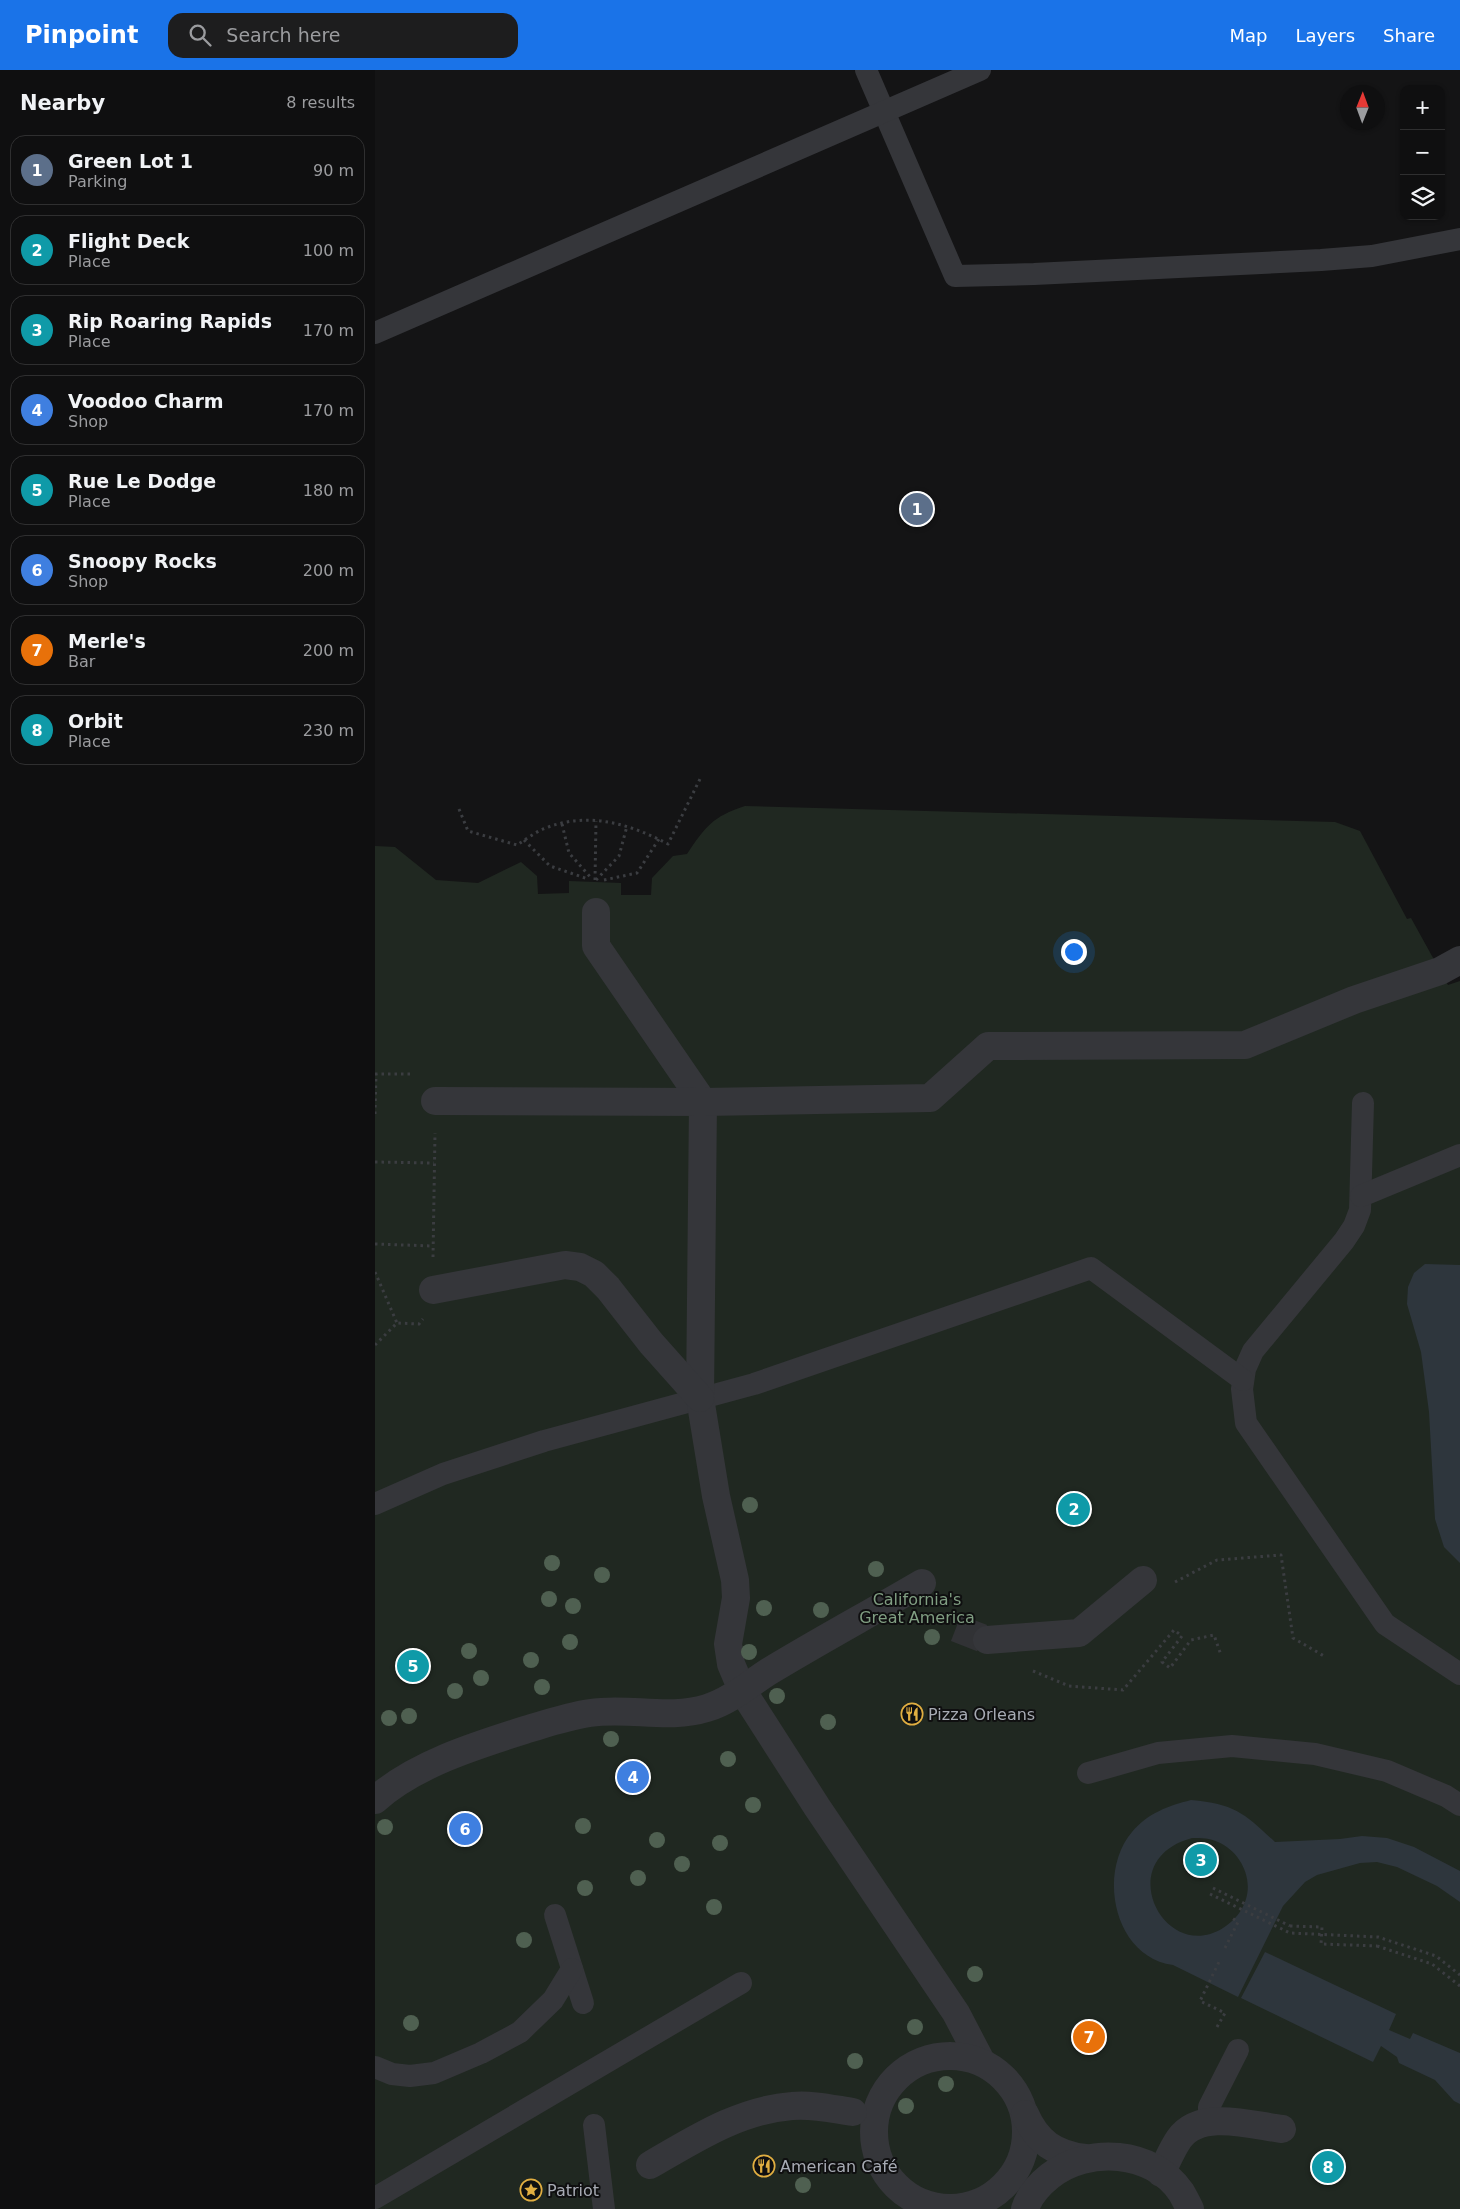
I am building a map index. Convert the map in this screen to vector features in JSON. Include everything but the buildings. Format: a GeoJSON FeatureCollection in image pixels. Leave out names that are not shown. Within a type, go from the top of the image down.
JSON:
{"type":"FeatureCollection","features":[{"type":"Feature","properties":{"kind":"street"},"geometry":{"type":"LineString","coordinates":[[596,912],[596,946],[703,1102],[700,1398],[717,1496],[735,1580],[736,1598],[728,1644],[731,1664],[742,1690],[832,1829],[956,2013],[981,2062]]}},
{"type":"Feature","properties":{"kind":"street"},"geometry":{"type":"LineString","coordinates":[[435,1101],[703,1102],[930,1098],[988,1046],[1245,1045],[1354,1000],[1450,965]]}},
{"type":"Feature","properties":{"kind":"street"},"geometry":{"type":"LineString","coordinates":[[433,1290],[565,1266],[580,1267],[594,1274],[608,1288],[651,1343],[700,1398]]}},
{"type":"Feature","properties":{"kind":"street"},"geometry":{"type":"LineString","coordinates":[[987,1640],[1079,1633],[1143,1580]]}},
{"type":"Feature","properties":{"kind":"street"},"geometry":{"type":"LineString","coordinates":[[375,1800],[424,1768],[469,1747],[514,1734],[590,1713],[619,1711],[679,1714],[705,1709],[721,1703],[768,1672],[922,1583]]}},
{"type":"Feature","properties":{"kind":"street"},"geometry":{"type":"LineString","coordinates":[[1025,2114],[1026,2137],[1021,2160],[1009,2180],[992,2196],[970,2206],[947,2208],[930,2206],[904,2193],[888,2178],[877,2158],[873,2136],[875,2114],[883,2094],[897,2076],[915,2063],[936,2056],[958,2056],[981,2062],[1001,2074],[1016,2092],[1025,2114],[1031,2129],[1048,2146],[1060,2152],[1085,2158],[1111,2156],[1137,2160],[1161,2173],[1180,2191],[1190,2209]]}},
{"type":"Feature","properties":{"kind":"street"},"geometry":{"type":"LineString","coordinates":[[650,2164],[735,2119],[765,2109],[793,2105],[853,2112]]}},
{"type":"Feature","properties":{"kind":"street"},"geometry":{"type":"LineString","coordinates":[[1161,2173],[1179,2139],[1194,2125],[1209,2121],[1282,2129]]}},
{"type":"Feature","properties":{"kind":"street"},"geometry":{"type":"LineString","coordinates":[[1025,2209],[1041,2183],[1061,2168],[1085,2158]]}},
{"type":"Feature","properties":{"kind":"lane"},"geometry":{"type":"LineString","coordinates":[[866,70],[955,276],[1321,260],[1372,256],[1460,239]]}},
{"type":"Feature","properties":{"kind":"lane"},"geometry":{"type":"LineString","coordinates":[[375,333],[980,70]]}},
{"type":"Feature","properties":{"kind":"lane"},"geometry":{"type":"LineString","coordinates":[[1363,1103],[1360,1210],[1354,1226],[1344,1241],[1253,1351],[1243,1380],[1243,1406],[1246,1423],[1385,1624],[1460,1674]]}},
{"type":"Feature","properties":{"kind":"lane"},"geometry":{"type":"LineString","coordinates":[[1361,1196],[1460,1155]]}},
{"type":"Feature","properties":{"kind":"lane"},"geometry":{"type":"LineString","coordinates":[[375,1504],[443,1474],[544,1441],[754,1384],[1091,1268],[1243,1380]]}},
{"type":"Feature","properties":{"kind":"lane"},"geometry":{"type":"LineString","coordinates":[[1088,1773],[1157,1753],[1232,1746],[1315,1754],[1387,1771],[1446,1796],[1460,1805]]}},
{"type":"Feature","properties":{"kind":"lane"},"geometry":{"type":"LineString","coordinates":[[555,1915],[583,2003]]}},
{"type":"Feature","properties":{"kind":"lane"},"geometry":{"type":"LineString","coordinates":[[378,2073],[410,2076],[434,2073],[481,2053],[519,2032],[553,2000],[572,1968]]}},
{"type":"Feature","properties":{"kind":"lane"},"geometry":{"type":"LineString","coordinates":[[375,2198],[741,1983]]}},
{"type":"Feature","properties":{"kind":"lane"},"geometry":{"type":"LineString","coordinates":[[1209,2121],[1209,2107],[1238,2050]]}},
{"type":"Feature","properties":{"kind":"lane"},"geometry":{"type":"LineString","coordinates":[[594,2126],[604,2209]]}},
{"type":"Feature","properties":{"kind":"path"},"geometry":{"type":"LineString","coordinates":[[459,809],[468,831],[517,845],[543,829],[582,819],[643,830],[668,844],[700,779]]}},
{"type":"Feature","properties":{"kind":"path"},"geometry":{"type":"LineString","coordinates":[[595,882],[596,821]]}},
{"type":"Feature","properties":{"kind":"path"},"geometry":{"type":"LineString","coordinates":[[562,824],[569,853],[595,882]]}},
{"type":"Feature","properties":{"kind":"path"},"geometry":{"type":"LineString","coordinates":[[595,882],[619,856],[627,826]]}},
{"type":"Feature","properties":{"kind":"path"},"geometry":{"type":"LineString","coordinates":[[524,840],[549,866],[595,882],[637,873],[659,839]]}},
{"type":"Feature","properties":{"kind":"path"},"geometry":{"type":"LineString","coordinates":[[375,1114],[376,1074],[435,1075],[433,1290]]}},
{"type":"Feature","properties":{"kind":"path"},"geometry":{"type":"LineString","coordinates":[[375,1162],[434,1164]]}},
{"type":"Feature","properties":{"kind":"path"},"geometry":{"type":"LineString","coordinates":[[375,1244],[433,1246]]}},
{"type":"Feature","properties":{"kind":"path"},"geometry":{"type":"LineString","coordinates":[[375,1272],[397,1323],[375,1344]]}},
{"type":"Feature","properties":{"kind":"path"},"geometry":{"type":"LineString","coordinates":[[1217,1560],[1281,1555],[1293,1638],[1324,1656]]}},
{"type":"Feature","properties":{"kind":"path"},"geometry":{"type":"LineString","coordinates":[[1027,1668],[1069,1686],[1123,1690],[1174,1630],[1182,1636],[1161,1662],[1170,1668],[1191,1640],[1214,1635],[1221,1655]]}},
{"type":"Feature","properties":{"kind":"path"},"geometry":{"type":"LineString","coordinates":[[1213,1888],[1291,1926],[1322,1927],[1321,1944],[1377,1946],[1432,1964],[1460,1986]]}},
{"type":"Feature","properties":{"kind":"path"},"geometry":{"type":"LineString","coordinates":[[1210,1894],[1290,1933],[1378,1937],[1436,1956],[1460,1975]]}},
{"type":"Feature","properties":{"kind":"path"},"geometry":{"type":"LineString","coordinates":[[1225,1948],[1237,1922],[1232,1918]]}},
{"type":"Feature","properties":{"kind":"path"},"geometry":{"type":"LineString","coordinates":[[1219,1962],[1200,2001],[1225,2013]]}},
{"type":"Feature","properties":{"kind":"green space","name":"California's Great America"},"geometry":{"type":"Polygon","coordinates":[[[745,806],[1335,822],[1360,831],[1407,919],[1411,918],[1448,985],[1460,981],[1460,2209],[375,2209],[375,846],[395,847],[436,880],[478,883],[521,862],[537,876],[538,894],[569,893],[569,881],[621,883],[621,895],[651,895],[652,878],[673,856],[687,854],[705,829],[717,819],[745,806]]]}},
{"type":"Feature","properties":{"kind":"shaded area"},"geometry":{"type":"Polygon","coordinates":[[[1425,1264],[1460,1265],[1460,1563],[1444,1547],[1435,1519],[1429,1412],[1421,1352],[1407,1304],[1408,1287],[1414,1273],[1425,1264]]]}},
{"type":"Feature","properties":{"kind":"shaded area"},"geometry":{"type":"Polygon","coordinates":[[[1191,1800],[1229,1807],[1246,1817],[1275,1842],[1362,1836],[1387,1838],[1414,1847],[1460,1871],[1460,1902],[1437,1886],[1397,1867],[1377,1862],[1360,1863],[1317,1875],[1305,1882],[1283,1906],[1238,1997],[1173,1965],[1153,1959],[1137,1947],[1125,1930],[1117,1911],[1114,1890],[1115,1869],[1121,1849],[1132,1832],[1138,1825],[1159,1811],[1191,1800]],[[1192,1838],[1167,1850],[1154,1867],[1150,1886],[1155,1905],[1166,1922],[1182,1933],[1202,1936],[1223,1928],[1237,1916],[1246,1899],[1248,1882],[1243,1865],[1226,1846],[1215,1841],[1192,1838]]]}},
{"type":"Feature","properties":{"kind":"shaded area"},"geometry":{"type":"Polygon","coordinates":[[[1265,1952],[1396,2014],[1389,2030],[1410,2039],[1413,2033],[1460,2053],[1460,2104],[1454,2101],[1435,2080],[1399,2063],[1397,2057],[1381,2046],[1373,2062],[1241,1998],[1265,1952]]]}},
{"type":"Feature","properties":{"kind":"tunnel"},"geometry":{"type":"LineString","coordinates":[[956,1628],[987,1640]]}},
{"type":"Feature","properties":{"kind":"place","name":"Green Lot 1"},"geometry":{"type":"Point","coordinates":[917,509]}},
{"type":"Feature","properties":{"kind":"place","name":"Flight Deck"},"geometry":{"type":"Point","coordinates":[1074,1509]}},
{"type":"Feature","properties":{"kind":"place","name":"Rue Le Dodge"},"geometry":{"type":"Point","coordinates":[413,1666]}},
{"type":"Feature","properties":{"kind":"place","name":"Pizza Orleans"},"geometry":{"type":"Point","coordinates":[912,1714]}},
{"type":"Feature","properties":{"kind":"place","name":"Voodoo Charm"},"geometry":{"type":"Point","coordinates":[633,1777]}},
{"type":"Feature","properties":{"kind":"place","name":"Snoopy Rocks"},"geometry":{"type":"Point","coordinates":[465,1829]}},
{"type":"Feature","properties":{"kind":"place","name":"Rip Roaring Rapids"},"geometry":{"type":"Point","coordinates":[1201,1860]}},
{"type":"Feature","properties":{"kind":"place","name":"Merle's"},"geometry":{"type":"Point","coordinates":[1089,2037]}},
{"type":"Feature","properties":{"kind":"place","name":"American Café"},"geometry":{"type":"Point","coordinates":[764,2166]}},
{"type":"Feature","properties":{"kind":"place","name":"Orbit"},"geometry":{"type":"Point","coordinates":[1328,2167]}},
{"type":"Feature","properties":{"kind":"place","name":"Patriot"},"geometry":{"type":"Point","coordinates":[531,2190]}}]}
